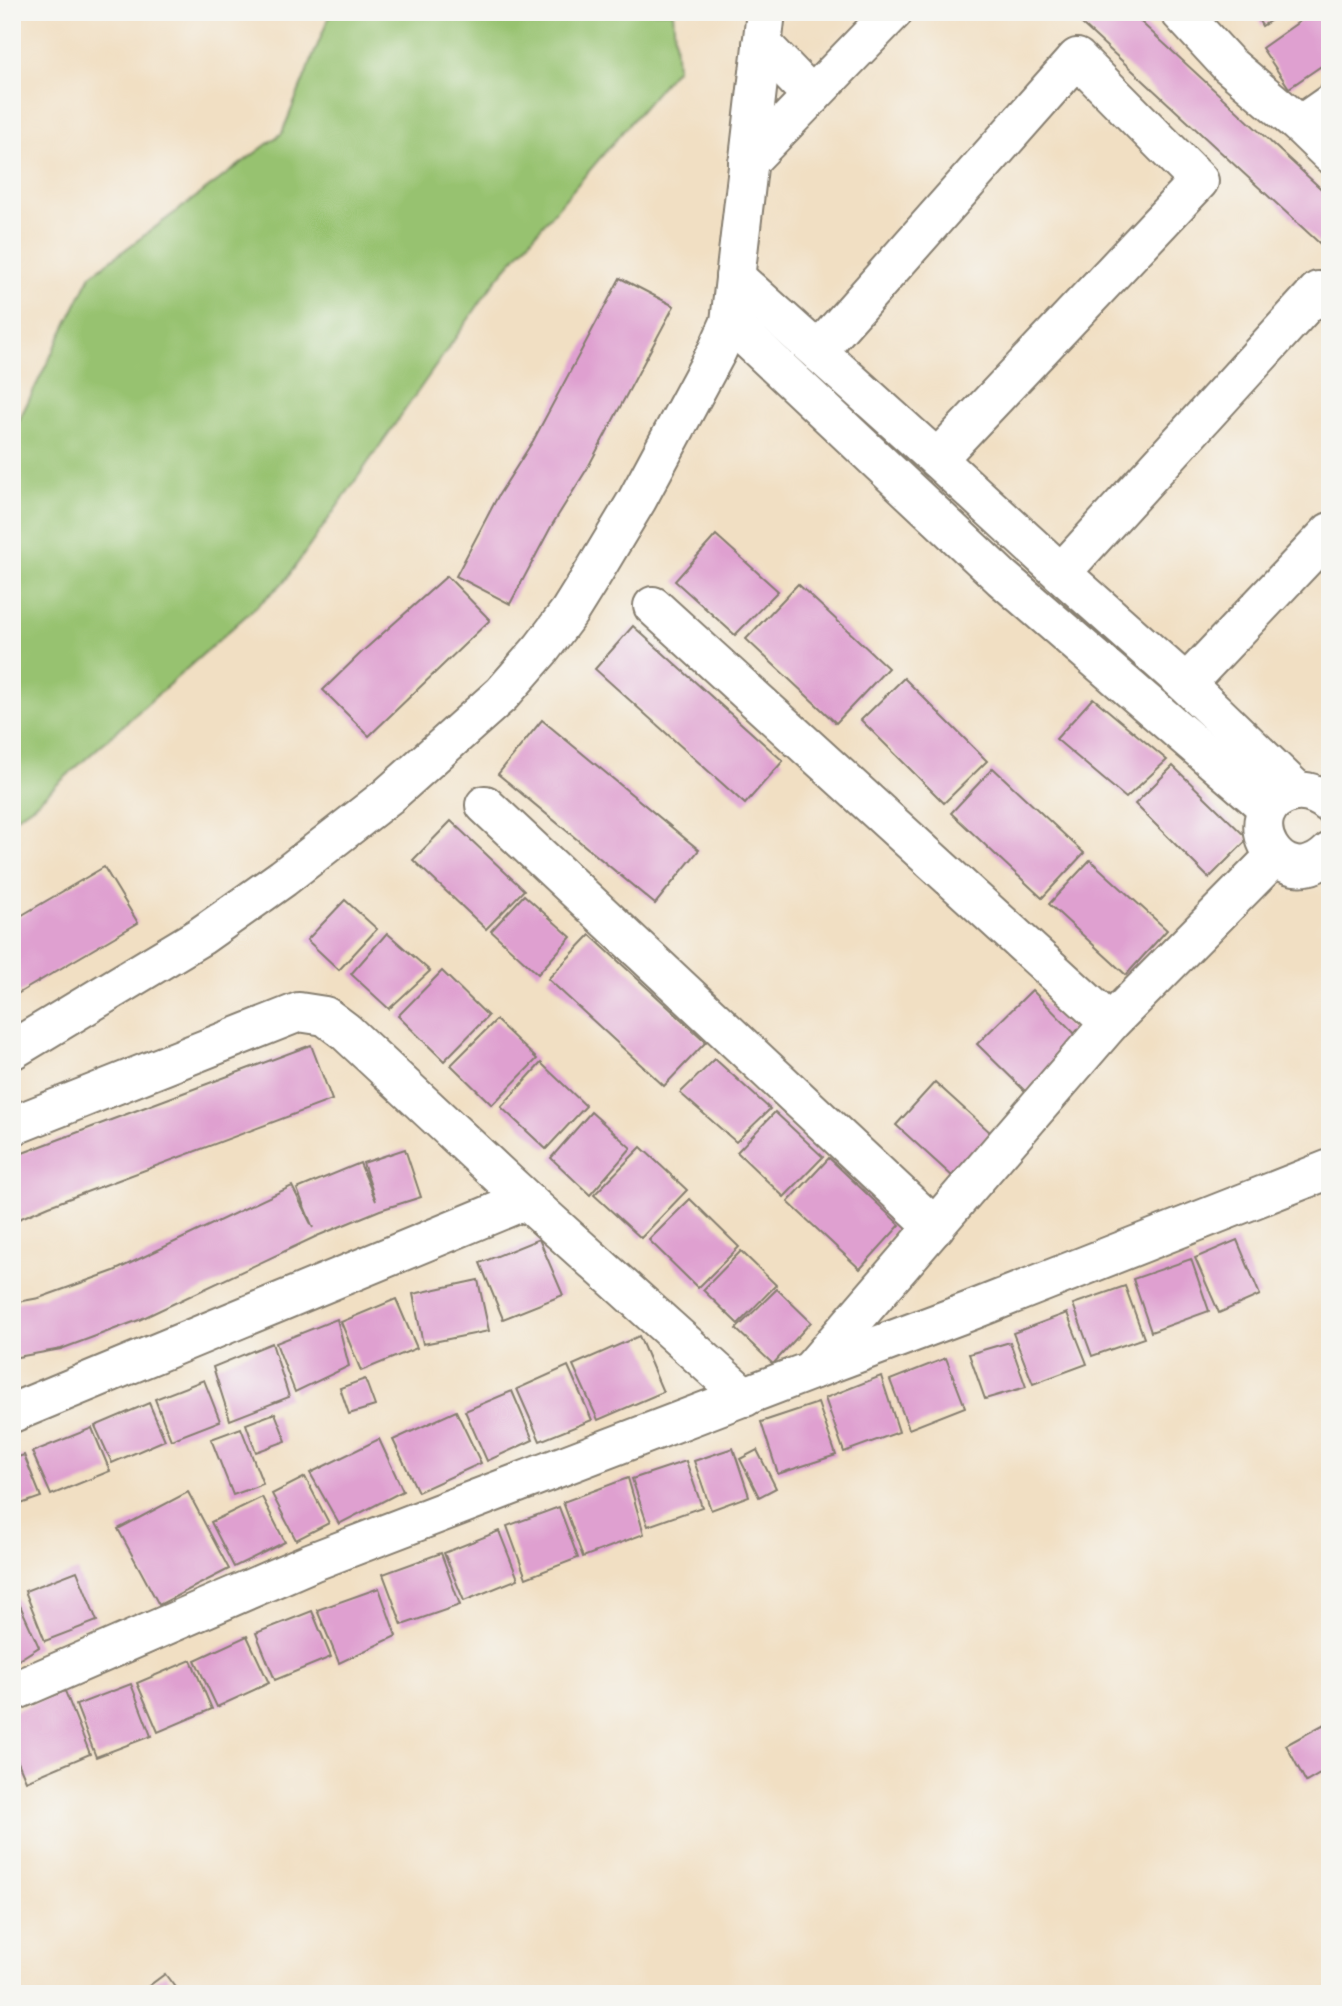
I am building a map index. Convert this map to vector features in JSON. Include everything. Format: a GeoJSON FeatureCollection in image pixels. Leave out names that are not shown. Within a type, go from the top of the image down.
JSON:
{"type":"FeatureCollection","features":[{"type":"Feature","properties":{"kind":"street"},"geometry":{"type":"LineString","coordinates":[[748,162],[893,12]]}},
{"type":"Feature","properties":{"kind":"street"},"geometry":{"type":"LineString","coordinates":[[1180,12],[1230,65],[1315,115],[1330,154]]}},
{"type":"Feature","properties":{"kind":"street"},"geometry":{"type":"LineString","coordinates":[[764,28],[812,96]]}},
{"type":"Feature","properties":{"kind":"street"},"geometry":{"type":"LineString","coordinates":[[12,1050],[201,936],[283,878],[388,796],[502,694],[569,612],[637,500],[718,351],[730,322],[764,28]]}},
{"type":"Feature","properties":{"kind":"street"},"geometry":{"type":"LineString","coordinates":[[818,351],[1077,58],[1199,181],[937,459]]}},
{"type":"Feature","properties":{"kind":"street"},"geometry":{"type":"LineString","coordinates":[[735,277],[1186,684],[1311,802]]}},
{"type":"Feature","properties":{"kind":"street"},"geometry":{"type":"LineString","coordinates":[[1061,573],[1318,291],[1330,302]]}},
{"type":"Feature","properties":{"kind":"street"},"geometry":{"type":"LineString","coordinates":[[730,322],[1002,578],[1311,802]]}},
{"type":"Feature","properties":{"kind":"street"},"geometry":{"type":"LineString","coordinates":[[1186,684],[1330,532]]}},
{"type":"Feature","properties":{"kind":"street"},"geometry":{"type":"LineString","coordinates":[[653,606],[1110,1023]]}},
{"type":"Feature","properties":{"kind":"street"},"geometry":{"type":"LineString","coordinates":[[1311,802],[1263,825],[1265,842],[1274,857],[1289,865],[1305,867],[1327,861]]}},
{"type":"Feature","properties":{"kind":"street"},"geometry":{"type":"LineString","coordinates":[[485,805],[935,1227]]}},
{"type":"Feature","properties":{"kind":"street"},"geometry":{"type":"LineString","coordinates":[[810,1371],[1110,1023],[1274,857]]}},
{"type":"Feature","properties":{"kind":"street"},"geometry":{"type":"LineString","coordinates":[[12,1126],[299,1012],[325,1016],[345,1031],[526,1200],[745,1396]]}},
{"type":"Feature","properties":{"kind":"street"},"geometry":{"type":"LineString","coordinates":[[12,1692],[312,1562],[970,1311],[1330,1169]]}},
{"type":"Feature","properties":{"kind":"street"},"geometry":{"type":"LineString","coordinates":[[12,1413],[526,1200]]}},
{"type":"Feature","properties":{"kind":"green space"},"geometry":{"type":"Polygon","coordinates":[[[331,12],[673,12],[677,68],[496,280],[285,581],[34,805],[12,820],[12,434],[91,275],[282,133],[331,12]]]}},
{"type":"Feature","properties":{"kind":"building"},"geometry":{"type":"Polygon","coordinates":[[[1069,12],[1130,12],[1330,197],[1330,253],[1069,12]]]}},
{"type":"Feature","properties":{"kind":"building"},"geometry":{"type":"Polygon","coordinates":[[[1254,12],[1284,12],[1262,26],[1254,12]]]}},
{"type":"Feature","properties":{"kind":"building"},"geometry":{"type":"Polygon","coordinates":[[[1313,12],[1330,12],[1330,60],[1289,88],[1262,48],[1313,12]]]}},
{"type":"Feature","properties":{"kind":"building"},"geometry":{"type":"Polygon","coordinates":[[[620,278],[674,306],[587,469],[552,525],[510,604],[456,576],[498,496],[533,441],[620,278]]]}},
{"type":"Feature","properties":{"kind":"building"},"geometry":{"type":"Polygon","coordinates":[[[716,535],[778,591],[735,635],[675,581],[716,535]]]}},
{"type":"Feature","properties":{"kind":"building"},"geometry":{"type":"Polygon","coordinates":[[[447,576],[490,620],[369,736],[323,690],[447,576]]]}},
{"type":"Feature","properties":{"kind":"building"},"geometry":{"type":"Polygon","coordinates":[[[798,584],[888,668],[836,723],[746,639],[798,584]]]}},
{"type":"Feature","properties":{"kind":"building"},"geometry":{"type":"Polygon","coordinates":[[[633,626],[783,761],[745,804],[595,669],[633,626]]]}},
{"type":"Feature","properties":{"kind":"building"},"geometry":{"type":"Polygon","coordinates":[[[904,678],[987,761],[944,803],[861,720],[904,678]]]}},
{"type":"Feature","properties":{"kind":"building"},"geometry":{"type":"Polygon","coordinates":[[[1093,698],[1167,760],[1126,798],[1056,739],[1093,698]]]}},
{"type":"Feature","properties":{"kind":"building"},"geometry":{"type":"Polygon","coordinates":[[[542,720],[699,850],[655,904],[498,774],[542,720]]]}},
{"type":"Feature","properties":{"kind":"building"},"geometry":{"type":"Polygon","coordinates":[[[1173,766],[1248,839],[1209,878],[1135,804],[1173,766]]]}},
{"type":"Feature","properties":{"kind":"building"},"geometry":{"type":"Polygon","coordinates":[[[993,768],[1084,853],[1042,898],[951,813],[993,768]]]}},
{"type":"Feature","properties":{"kind":"building"},"geometry":{"type":"Polygon","coordinates":[[[451,821],[524,890],[486,929],[413,860],[451,821]]]}},
{"type":"Feature","properties":{"kind":"building"},"geometry":{"type":"Polygon","coordinates":[[[1090,860],[1167,930],[1126,975],[1049,904],[1090,860]]]}},
{"type":"Feature","properties":{"kind":"building"},"geometry":{"type":"Polygon","coordinates":[[[104,867],[138,923],[12,997],[12,921],[104,867]]]}},
{"type":"Feature","properties":{"kind":"building"},"geometry":{"type":"Polygon","coordinates":[[[524,895],[571,937],[538,974],[491,931],[524,895]]]}},
{"type":"Feature","properties":{"kind":"building"},"geometry":{"type":"Polygon","coordinates":[[[345,900],[377,929],[339,970],[307,940],[345,900]]]}},
{"type":"Feature","properties":{"kind":"building"},"geometry":{"type":"Polygon","coordinates":[[[387,933],[430,971],[389,1009],[351,974],[387,933]]]}},
{"type":"Feature","properties":{"kind":"building"},"geometry":{"type":"Polygon","coordinates":[[[590,935],[706,1042],[664,1086],[548,979],[590,935]]]}},
{"type":"Feature","properties":{"kind":"building"},"geometry":{"type":"Polygon","coordinates":[[[442,971],[488,1016],[444,1061],[398,1016],[442,971]]]}},
{"type":"Feature","properties":{"kind":"building"},"geometry":{"type":"Polygon","coordinates":[[[1032,990],[1080,1039],[1026,1092],[977,1044],[1032,990]]]}},
{"type":"Feature","properties":{"kind":"building"},"geometry":{"type":"Polygon","coordinates":[[[496,1020],[537,1059],[492,1105],[451,1065],[496,1020]]]}},
{"type":"Feature","properties":{"kind":"building"},"geometry":{"type":"Polygon","coordinates":[[[311,1045],[332,1100],[12,1222],[12,1157],[311,1045]]]}},
{"type":"Feature","properties":{"kind":"building"},"geometry":{"type":"Polygon","coordinates":[[[715,1059],[770,1109],[736,1142],[680,1093],[715,1059]]]}},
{"type":"Feature","properties":{"kind":"building"},"geometry":{"type":"Polygon","coordinates":[[[541,1063],[586,1106],[546,1149],[501,1107],[541,1063]]]}},
{"type":"Feature","properties":{"kind":"building"},"geometry":{"type":"Polygon","coordinates":[[[935,1082],[991,1133],[952,1176],[896,1125],[935,1082]]]}},
{"type":"Feature","properties":{"kind":"building"},"geometry":{"type":"Polygon","coordinates":[[[591,1112],[631,1148],[590,1195],[551,1158],[591,1112]]]}},
{"type":"Feature","properties":{"kind":"building"},"geometry":{"type":"Polygon","coordinates":[[[775,1112],[823,1157],[784,1197],[737,1152],[775,1112]]]}},
{"type":"Feature","properties":{"kind":"building"},"geometry":{"type":"Polygon","coordinates":[[[641,1147],[687,1190],[641,1238],[594,1195],[641,1147]]]}},
{"type":"Feature","properties":{"kind":"building"},"geometry":{"type":"Polygon","coordinates":[[[405,1149],[421,1197],[380,1210],[317,1236],[139,1320],[61,1349],[12,1358],[12,1303],[39,1298],[114,1271],[292,1186],[313,1228],[297,1189],[360,1163],[376,1201],[363,1163],[405,1149]]]}},
{"type":"Feature","properties":{"kind":"building"},"geometry":{"type":"Polygon","coordinates":[[[829,1158],[900,1225],[860,1269],[788,1202],[829,1158]]]}},
{"type":"Feature","properties":{"kind":"building"},"geometry":{"type":"Polygon","coordinates":[[[690,1199],[739,1247],[698,1288],[649,1240],[690,1199]]]}},
{"type":"Feature","properties":{"kind":"building"},"geometry":{"type":"Polygon","coordinates":[[[539,1239],[563,1295],[503,1319],[480,1263],[539,1239]]]}},
{"type":"Feature","properties":{"kind":"building"},"geometry":{"type":"Polygon","coordinates":[[[1237,1240],[1260,1295],[1219,1313],[1195,1258],[1237,1240]]]}},
{"type":"Feature","properties":{"kind":"building"},"geometry":{"type":"Polygon","coordinates":[[[741,1251],[776,1285],[738,1324],[703,1290],[741,1251]]]}},
{"type":"Feature","properties":{"kind":"building"},"geometry":{"type":"Polygon","coordinates":[[[1191,1259],[1209,1311],[1151,1332],[1133,1279],[1191,1259]]]}},
{"type":"Feature","properties":{"kind":"building"},"geometry":{"type":"Polygon","coordinates":[[[478,1280],[489,1331],[423,1344],[413,1294],[478,1280]]]}},
{"type":"Feature","properties":{"kind":"building"},"geometry":{"type":"Polygon","coordinates":[[[1125,1286],[1144,1338],[1092,1356],[1073,1304],[1125,1286]]]}},
{"type":"Feature","properties":{"kind":"building"},"geometry":{"type":"Polygon","coordinates":[[[777,1289],[811,1322],[773,1364],[736,1329],[777,1289]]]}},
{"type":"Feature","properties":{"kind":"building"},"geometry":{"type":"Polygon","coordinates":[[[396,1299],[417,1348],[361,1371],[341,1322],[396,1299]]]}},
{"type":"Feature","properties":{"kind":"building"},"geometry":{"type":"Polygon","coordinates":[[[1067,1313],[1087,1364],[1033,1384],[1013,1333],[1067,1313]]]}},
{"type":"Feature","properties":{"kind":"building"},"geometry":{"type":"Polygon","coordinates":[[[337,1319],[349,1366],[295,1392],[276,1343],[337,1319]]]}},
{"type":"Feature","properties":{"kind":"building"},"geometry":{"type":"Polygon","coordinates":[[[639,1336],[663,1392],[598,1420],[573,1365],[639,1336]]]}},
{"type":"Feature","properties":{"kind":"building"},"geometry":{"type":"Polygon","coordinates":[[[1010,1342],[1026,1387],[985,1399],[969,1354],[1010,1342]]]}},
{"type":"Feature","properties":{"kind":"building"},"geometry":{"type":"Polygon","coordinates":[[[272,1343],[289,1397],[230,1420],[213,1367],[272,1343]]]}},
{"type":"Feature","properties":{"kind":"building"},"geometry":{"type":"Polygon","coordinates":[[[946,1358],[965,1407],[909,1429],[890,1380],[946,1358]]]}},
{"type":"Feature","properties":{"kind":"building"},"geometry":{"type":"Polygon","coordinates":[[[568,1366],[592,1420],[540,1441],[517,1389],[568,1366]]]}},
{"type":"Feature","properties":{"kind":"building"},"geometry":{"type":"Polygon","coordinates":[[[881,1376],[899,1432],[844,1452],[825,1398],[881,1376]]]}},
{"type":"Feature","properties":{"kind":"building"},"geometry":{"type":"Polygon","coordinates":[[[365,1379],[375,1406],[349,1414],[340,1388],[365,1379]]]}},
{"type":"Feature","properties":{"kind":"building"},"geometry":{"type":"Polygon","coordinates":[[[204,1380],[220,1421],[171,1440],[155,1399],[204,1380]]]}},
{"type":"Feature","properties":{"kind":"building"},"geometry":{"type":"Polygon","coordinates":[[[512,1391],[533,1440],[487,1461],[465,1411],[512,1391]]]}},
{"type":"Feature","properties":{"kind":"building"},"geometry":{"type":"Polygon","coordinates":[[[149,1403],[165,1440],[112,1463],[95,1426],[149,1403]]]}},
{"type":"Feature","properties":{"kind":"building"},"geometry":{"type":"Polygon","coordinates":[[[818,1403],[836,1455],[778,1474],[761,1422],[818,1403]]]}},
{"type":"Feature","properties":{"kind":"building"},"geometry":{"type":"Polygon","coordinates":[[[456,1411],[481,1463],[418,1492],[393,1440],[456,1411]]]}},
{"type":"Feature","properties":{"kind":"building"},"geometry":{"type":"Polygon","coordinates":[[[275,1413],[286,1441],[256,1452],[246,1424],[275,1413]]]}},
{"type":"Feature","properties":{"kind":"building"},"geometry":{"type":"Polygon","coordinates":[[[92,1428],[110,1471],[51,1495],[32,1452],[92,1428]]]}},
{"type":"Feature","properties":{"kind":"building"},"geometry":{"type":"Polygon","coordinates":[[[241,1428],[263,1484],[233,1495],[211,1439],[241,1428]]]}},
{"type":"Feature","properties":{"kind":"building"},"geometry":{"type":"Polygon","coordinates":[[[379,1439],[403,1491],[339,1524],[310,1473],[379,1439]]]}},
{"type":"Feature","properties":{"kind":"building"},"geometry":{"type":"Polygon","coordinates":[[[733,1448],[749,1496],[711,1510],[694,1461],[733,1448]]]}},
{"type":"Feature","properties":{"kind":"building"},"geometry":{"type":"Polygon","coordinates":[[[757,1450],[776,1488],[759,1497],[740,1459],[757,1450]]]}},
{"type":"Feature","properties":{"kind":"building"},"geometry":{"type":"Polygon","coordinates":[[[24,1455],[41,1497],[12,1507],[12,1459],[24,1455]]]}},
{"type":"Feature","properties":{"kind":"building"},"geometry":{"type":"Polygon","coordinates":[[[686,1461],[702,1507],[648,1526],[632,1479],[686,1461]]]}},
{"type":"Feature","properties":{"kind":"building"},"geometry":{"type":"Polygon","coordinates":[[[305,1477],[329,1523],[296,1540],[272,1494],[305,1477]]]}},
{"type":"Feature","properties":{"kind":"building"},"geometry":{"type":"Polygon","coordinates":[[[628,1478],[644,1534],[583,1557],[563,1502],[628,1478]]]}},
{"type":"Feature","properties":{"kind":"building"},"geometry":{"type":"Polygon","coordinates":[[[188,1492],[229,1569],[159,1605],[118,1529],[188,1492]]]}},
{"type":"Feature","properties":{"kind":"building"},"geometry":{"type":"Polygon","coordinates":[[[262,1497],[285,1542],[234,1567],[211,1522],[262,1497]]]}},
{"type":"Feature","properties":{"kind":"building"},"geometry":{"type":"Polygon","coordinates":[[[559,1507],[578,1558],[526,1578],[507,1526],[559,1507]]]}},
{"type":"Feature","properties":{"kind":"building"},"geometry":{"type":"Polygon","coordinates":[[[499,1531],[518,1579],[464,1601],[444,1553],[499,1531]]]}},
{"type":"Feature","properties":{"kind":"building"},"geometry":{"type":"Polygon","coordinates":[[[441,1553],[460,1605],[402,1625],[383,1574],[441,1553]]]}},
{"type":"Feature","properties":{"kind":"building"},"geometry":{"type":"Polygon","coordinates":[[[77,1571],[97,1621],[45,1641],[25,1591],[77,1571]]]}},
{"type":"Feature","properties":{"kind":"building"},"geometry":{"type":"Polygon","coordinates":[[[12,1588],[39,1647],[12,1664],[12,1588]]]}},
{"type":"Feature","properties":{"kind":"building"},"geometry":{"type":"Polygon","coordinates":[[[379,1588],[396,1636],[339,1663],[317,1610],[379,1588]]]}},
{"type":"Feature","properties":{"kind":"building"},"geometry":{"type":"Polygon","coordinates":[[[312,1611],[331,1657],[275,1680],[256,1633],[312,1611]]]}},
{"type":"Feature","properties":{"kind":"building"},"geometry":{"type":"Polygon","coordinates":[[[247,1636],[269,1683],[217,1707],[195,1660],[247,1636]]]}},
{"type":"Feature","properties":{"kind":"building"},"geometry":{"type":"Polygon","coordinates":[[[191,1660],[212,1709],[158,1732],[137,1683],[191,1660]]]}},
{"type":"Feature","properties":{"kind":"building"},"geometry":{"type":"Polygon","coordinates":[[[131,1684],[151,1736],[96,1757],[76,1705],[131,1684]]]}},
{"type":"Feature","properties":{"kind":"building"},"geometry":{"type":"Polygon","coordinates":[[[65,1691],[90,1754],[26,1781],[12,1748],[12,1712],[65,1691]]]}},
{"type":"Feature","properties":{"kind":"building"},"geometry":{"type":"Polygon","coordinates":[[[1330,1721],[1330,1768],[1306,1782],[1286,1745],[1330,1721]]]}},
{"type":"Feature","properties":{"kind":"building"},"geometry":{"type":"Polygon","coordinates":[[[165,1974],[180,1994],[138,1994],[165,1974]]]}}]}
